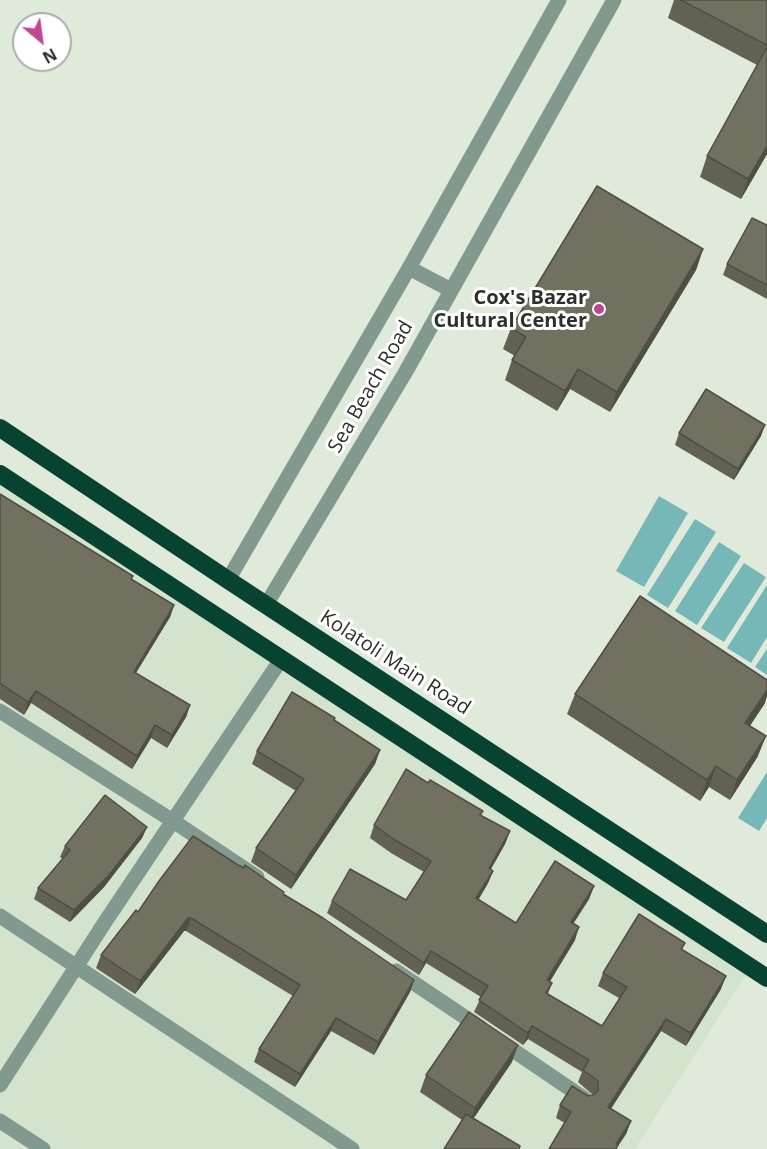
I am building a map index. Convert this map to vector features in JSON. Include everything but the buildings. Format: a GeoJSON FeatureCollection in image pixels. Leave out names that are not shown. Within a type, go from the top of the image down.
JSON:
{"type":"FeatureCollection","features":[{"type":"Feature","properties":{"kind":"highway","name":"Kolatoli Main Road"},"geometry":{"type":"LineString","coordinates":[[0,428],[767,934]]}},
{"type":"Feature","properties":{"kind":"highway"},"geometry":{"type":"LineString","coordinates":[[0,474],[767,978]]}},
{"type":"Feature","properties":{"kind":"street","name":"Sea Beach Road"},"geometry":{"type":"LineString","coordinates":[[228,580],[409,268],[560,0]]}},
{"type":"Feature","properties":{"kind":"street","name":"Sea Beach Road"},"geometry":{"type":"LineString","coordinates":[[266,605],[405,373],[614,0]]}},
{"type":"Feature","properties":{"kind":"street"},"geometry":{"type":"LineString","coordinates":[[409,268],[451,290]]}},
{"type":"Feature","properties":{"kind":"street"},"geometry":{"type":"LineString","coordinates":[[0,1085],[75,967],[282,658]]}},
{"type":"Feature","properties":{"kind":"street"},"geometry":{"type":"LineString","coordinates":[[0,711],[173,821],[271,887]]}},
{"type":"Feature","properties":{"kind":"street"},"geometry":{"type":"LineString","coordinates":[[0,916],[352,1149]]}},
{"type":"Feature","properties":{"kind":"street"},"geometry":{"type":"LineString","coordinates":[[379,960],[585,1098]]}},
{"type":"Feature","properties":{"kind":"street"},"geometry":{"type":"LineString","coordinates":[[0,1121],[43,1149]]}},
{"type":"Feature","properties":{"kind":"shaded area"},"geometry":{"type":"Polygon","coordinates":[[[0,469],[752,965],[635,1149],[0,1149],[0,469]]]}},
{"type":"Feature","properties":{"kind":"water"},"geometry":{"type":"Polygon","coordinates":[[[659,496],[688,513],[644,587],[616,571],[659,496]]]}},
{"type":"Feature","properties":{"kind":"water"},"geometry":{"type":"Polygon","coordinates":[[[695,519],[716,532],[668,608],[647,595],[695,519]]]}},
{"type":"Feature","properties":{"kind":"water"},"geometry":{"type":"Polygon","coordinates":[[[719,542],[741,556],[697,625],[675,611],[719,542]]]}},
{"type":"Feature","properties":{"kind":"water"},"geometry":{"type":"Polygon","coordinates":[[[744,563],[766,577],[724,642],[701,628],[744,563]]]}},
{"type":"Feature","properties":{"kind":"water"},"geometry":{"type":"Polygon","coordinates":[[[767,585],[767,637],[751,663],[727,648],[767,585]]]}},
{"type":"Feature","properties":{"kind":"water"},"geometry":{"type":"Polygon","coordinates":[[[767,649],[767,675],[755,667],[767,649]]]}},
{"type":"Feature","properties":{"kind":"water"},"geometry":{"type":"Polygon","coordinates":[[[767,772],[767,818],[759,831],[738,818],[767,772]]]}},
{"type":"Feature","properties":{"kind":"place","name":"Cox's Bazar Cultural Center"},"geometry":{"type":"Point","coordinates":[599,309]}}]}
